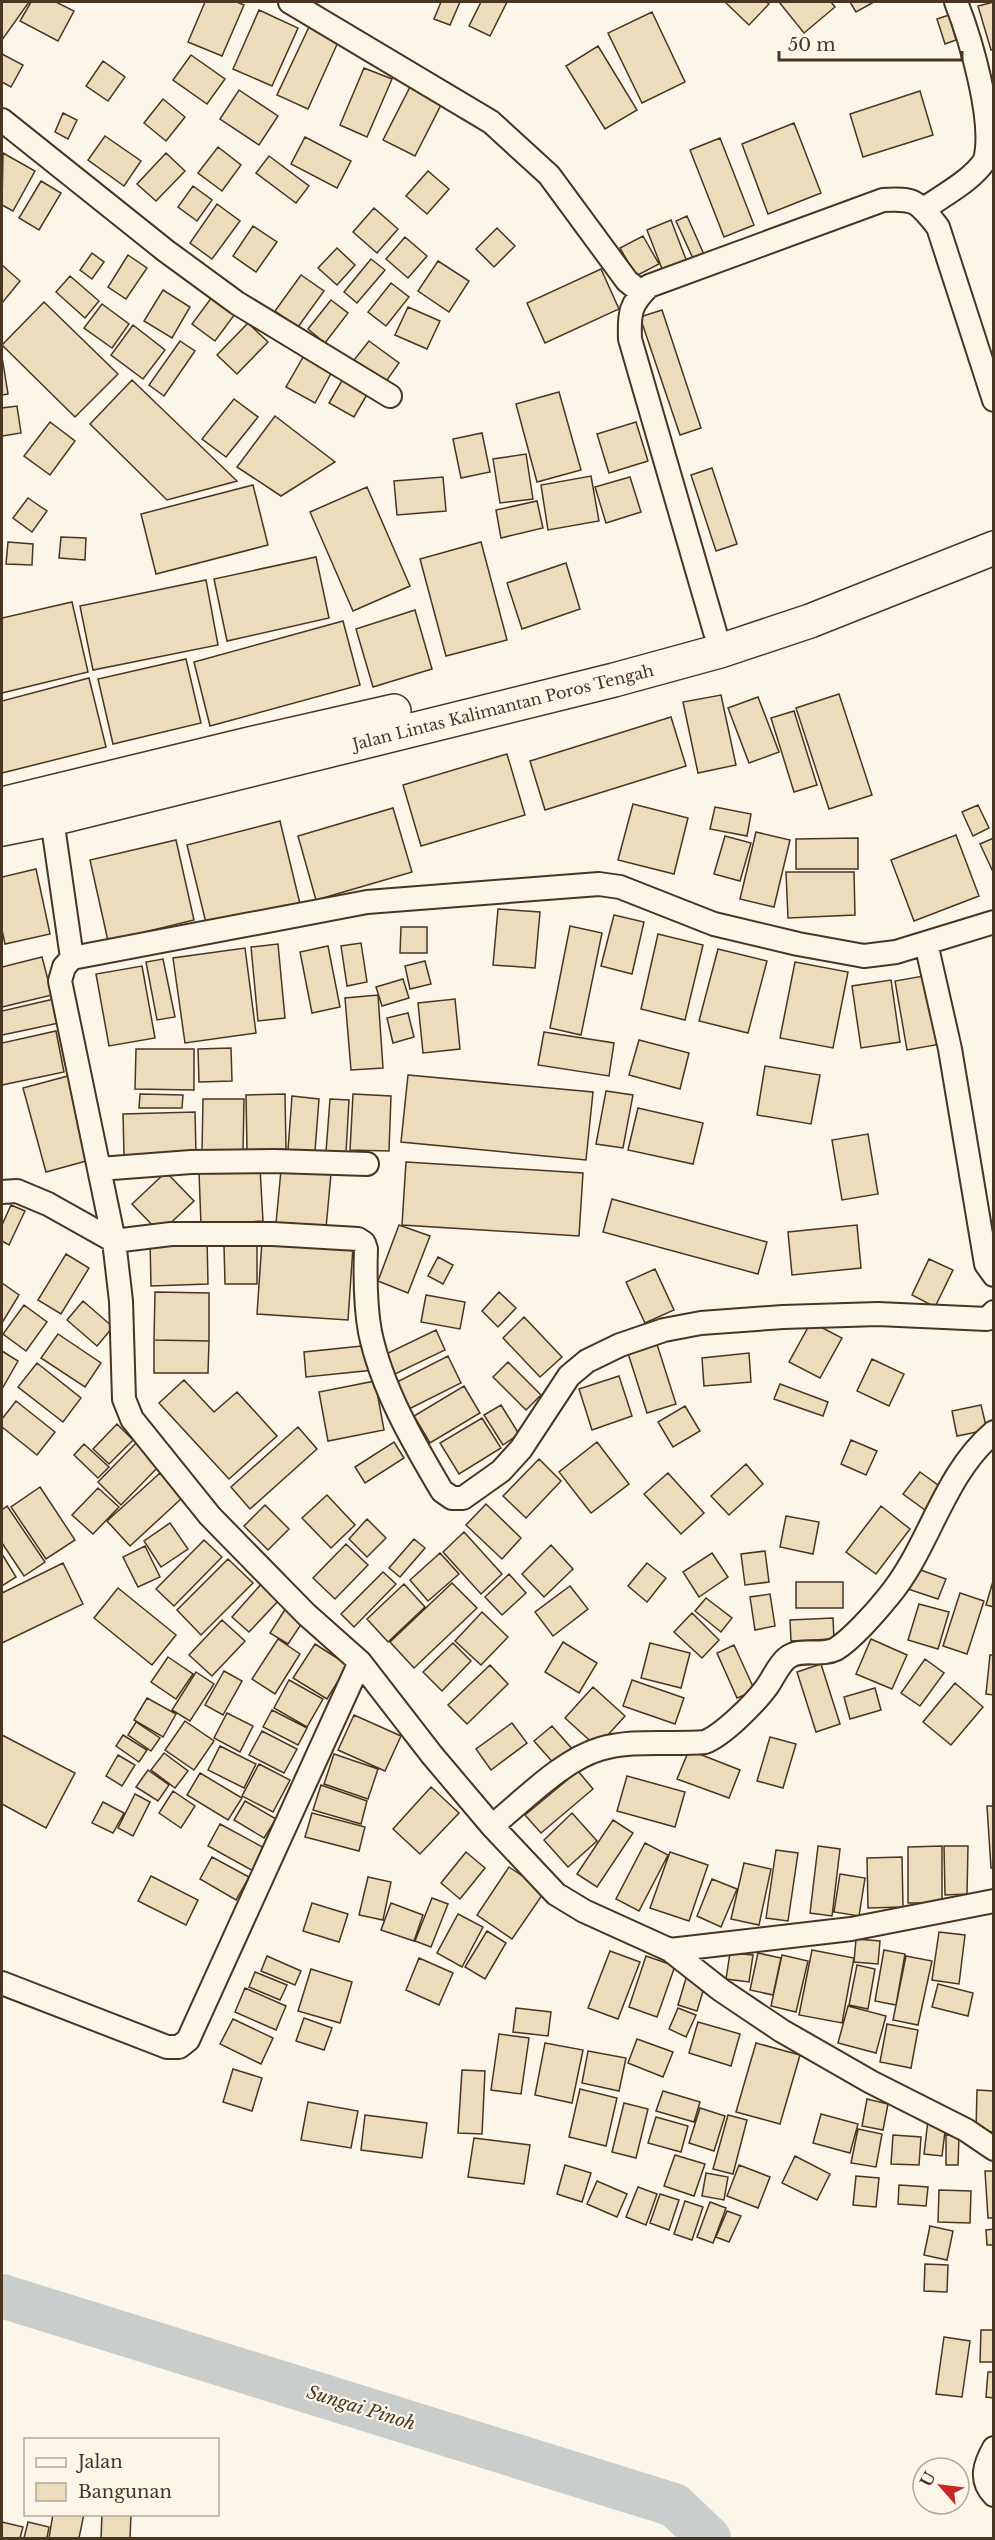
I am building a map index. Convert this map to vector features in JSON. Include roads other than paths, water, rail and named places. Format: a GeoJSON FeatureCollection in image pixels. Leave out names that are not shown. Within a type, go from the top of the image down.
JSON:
{"type":"FeatureCollection","features":[{"type":"Feature","properties":{"kind":"main road","name":"Jalan Lintas Kalimantan Poros Tengah"},"geometry":{"type":"LineString","coordinates":[[2,804],[245,745],[473,694],[715,632],[802,603],[993,528]]}},
{"type":"Feature","properties":{"kind":"main road","name":"Jalan Lintas Kalimantan Poros Tengah"},"geometry":{"type":"LineString","coordinates":[[2,829],[51,819],[603,683],[720,651],[810,621],[993,548]]}},
{"type":"Feature","properties":{"kind":"street"},"geometry":{"type":"LineString","coordinates":[[290,2],[491,122],[549,175],[627,281],[642,292]]}},
{"type":"Feature","properties":{"kind":"street"},"geometry":{"type":"LineString","coordinates":[[924,209],[989,161],[992,141],[990,101],[956,2]]}},
{"type":"Feature","properties":{"kind":"street"},"geometry":{"type":"LineString","coordinates":[[2,120],[166,251],[237,303],[390,396]]}},
{"type":"Feature","properties":{"kind":"street"},"geometry":{"type":"LineString","coordinates":[[715,632],[630,339],[629,315],[636,298],[649,286],[883,200],[906,198],[924,209],[938,227],[993,400]]}},
{"type":"Feature","properties":{"kind":"street"},"geometry":{"type":"LineString","coordinates":[[51,819],[72,958]]}},
{"type":"Feature","properties":{"kind":"street"},"geometry":{"type":"LineString","coordinates":[[993,922],[896,952],[864,956],[798,944],[714,924],[620,887],[599,884],[367,902],[72,958],[64,967],[60,981],[114,1240],[121,1301],[123,1399],[132,1419],[210,1516],[306,1614],[360,1662],[432,1755],[492,1826],[556,1894],[584,1911],[670,1950],[721,1990],[782,2031],[871,2082],[966,2130],[993,2149]]}},
{"type":"Feature","properties":{"kind":"street"},"geometry":{"type":"LineString","coordinates":[[926,943],[950,1048],[986,1264],[993,1275]]}},
{"type":"Feature","properties":{"kind":"street"},"geometry":{"type":"LineString","coordinates":[[99,1169],[191,1162],[274,1161],[367,1164]]}},
{"type":"Feature","properties":{"kind":"street"},"geometry":{"type":"LineString","coordinates":[[2,1192],[17,1191],[48,1204],[114,1240],[171,1234],[273,1234],[358,1239],[364,1243],[367,1312],[371,1335],[383,1373],[405,1427],[442,1491],[452,1498],[463,1498],[501,1470],[521,1449],[569,1376],[587,1361],[620,1345],[653,1334],[701,1323],[783,1317],[878,1314],[987,1319],[993,1312]]}},
{"type":"Feature","properties":{"kind":"street"},"geometry":{"type":"LineString","coordinates":[[492,1826],[566,1766],[599,1749],[626,1744],[705,1742],[717,1737],[761,1695],[789,1657],[796,1653],[822,1653],[835,1649],[887,1599],[903,1578],[935,1514],[972,1453],[993,1432]]}},
{"type":"Feature","properties":{"kind":"street"},"geometry":{"type":"LineString","coordinates":[[2,1983],[167,2047],[178,2047],[188,2040],[360,1662]]}},
{"type":"Feature","properties":{"kind":"street"},"geometry":{"type":"LineString","coordinates":[[670,1950],[851,1929],[993,1900]]}},
{"type":"Feature","properties":{"kind":"street"},"geometry":{"type":"LineString","coordinates":[[993,2448],[983,2473],[988,2490],[993,2495]]}},
{"type":"Feature","properties":{"kind":"waterway","name":"Sungai Pinoh"},"geometry":{"type":"LineString","coordinates":[[2,2296],[674,2505],[709,2538]]}}]}
